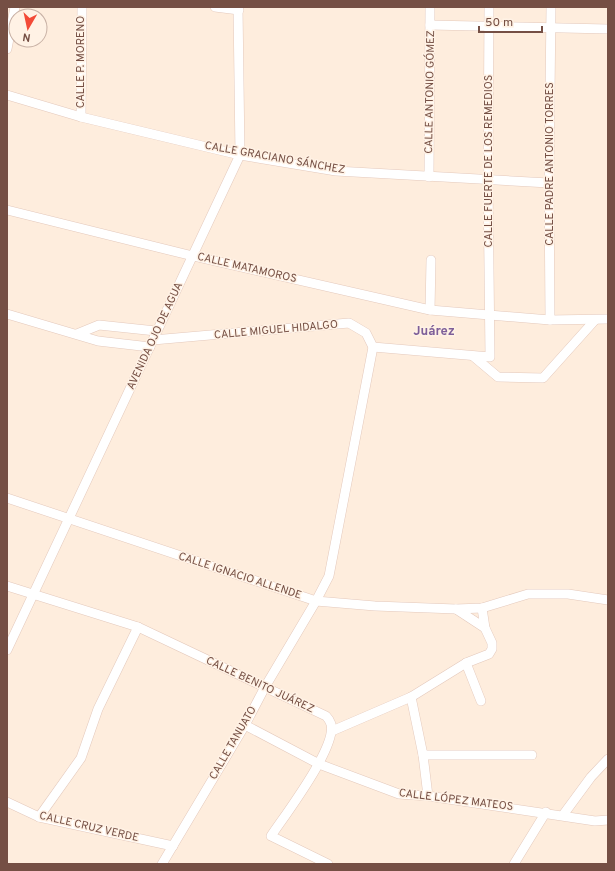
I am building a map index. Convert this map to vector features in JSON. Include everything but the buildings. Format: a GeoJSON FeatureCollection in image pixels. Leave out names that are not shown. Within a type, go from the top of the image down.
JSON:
{"type":"FeatureCollection","features":[{"type":"Feature","properties":{"kind":"street"},"geometry":{"type":"LineString","coordinates":[[7,49],[15,7]]}},
{"type":"Feature","properties":{"kind":"street","name":"CALLE P. MORENO"},"geometry":{"type":"LineString","coordinates":[[81,117],[82,7]]}},
{"type":"Feature","properties":{"kind":"street"},"geometry":{"type":"LineString","coordinates":[[216,7],[238,8]]}},
{"type":"Feature","properties":{"kind":"street","name":"CALLE ANTONIO GÓMEZ"},"geometry":{"type":"LineString","coordinates":[[429,177],[430,7]]}},
{"type":"Feature","properties":{"kind":"street","name":"CALLE FUERTE DE LOS REMEDIOS"},"geometry":{"type":"LineString","coordinates":[[489,315],[488,181],[490,7]]}},
{"type":"Feature","properties":{"kind":"street","name":"CALLE PADRE ANTONIO TORRES"},"geometry":{"type":"LineString","coordinates":[[550,320],[549,183],[551,7]]}},
{"type":"Feature","properties":{"kind":"street","name":"AVENIDA OJO DE AGUA"},"geometry":{"type":"LineString","coordinates":[[7,650],[240,155],[238,8]]}},
{"type":"Feature","properties":{"kind":"street"},"geometry":{"type":"LineString","coordinates":[[430,24],[551,28],[608,28]]}},
{"type":"Feature","properties":{"kind":"street","name":"CALLE GRACIANO SÁNCHEZ"},"geometry":{"type":"LineString","coordinates":[[7,96],[81,117],[240,155],[336,171],[488,181],[549,183]]}},
{"type":"Feature","properties":{"kind":"street","name":"CALLE MATAMOROS"},"geometry":{"type":"LineString","coordinates":[[7,210],[193,256],[430,310],[489,315]]}},
{"type":"Feature","properties":{"kind":"street"},"geometry":{"type":"LineString","coordinates":[[430,310],[431,260]]}},
{"type":"Feature","properties":{"kind":"street","name":"CALLE MIGUEL HIDALGO"},"geometry":{"type":"LineString","coordinates":[[7,314],[98,341],[153,340],[349,324],[366,333],[373,346]]}},
{"type":"Feature","properties":{"kind":"street"},"geometry":{"type":"LineString","coordinates":[[373,346],[490,357],[489,315],[550,320],[608,319]]}},
{"type":"Feature","properties":{"kind":"street"},"geometry":{"type":"LineString","coordinates":[[473,356],[498,377],[543,378],[596,320]]}},
{"type":"Feature","properties":{"kind":"street","name":"CALLE MIGUEL HIDALGO"},"geometry":{"type":"LineString","coordinates":[[77,334],[99,325],[153,340]]}},
{"type":"Feature","properties":{"kind":"street","name":"CALLE TANUATO"},"geometry":{"type":"LineString","coordinates":[[162,864],[245,725],[265,687],[316,601],[329,576],[373,346]]}},
{"type":"Feature","properties":{"kind":"street","name":"CALLE IGNACIO ALLENDE"},"geometry":{"type":"LineString","coordinates":[[7,498],[316,601],[456,610],[482,608],[528,594],[568,594],[608,600]]}},
{"type":"Feature","properties":{"kind":"street","name":"CALLE BENITO JUÁREZ"},"geometry":{"type":"LineString","coordinates":[[7,586],[138,628],[326,716],[331,722],[332,731]]}},
{"type":"Feature","properties":{"kind":"street"},"geometry":{"type":"LineString","coordinates":[[328,864],[271,836],[320,764],[332,731],[411,697],[466,663],[489,654],[492,649],[492,643],[485,628],[482,608]]}},
{"type":"Feature","properties":{"kind":"street"},"geometry":{"type":"LineString","coordinates":[[456,610],[485,628]]}},
{"type":"Feature","properties":{"kind":"street"},"geometry":{"type":"LineString","coordinates":[[39,817],[81,758],[98,709],[138,628]]}},
{"type":"Feature","properties":{"kind":"street"},"geometry":{"type":"LineString","coordinates":[[466,663],[481,700]]}},
{"type":"Feature","properties":{"kind":"street"},"geometry":{"type":"LineString","coordinates":[[411,697],[423,755],[428,796]]}},
{"type":"Feature","properties":{"kind":"street","name":"CALLE LÓPEZ MATEOS"},"geometry":{"type":"LineString","coordinates":[[245,725],[320,764],[399,794],[428,796],[596,820],[608,820]]}},
{"type":"Feature","properties":{"kind":"street"},"geometry":{"type":"LineString","coordinates":[[423,755],[532,755]]}},
{"type":"Feature","properties":{"kind":"street"},"geometry":{"type":"LineString","coordinates":[[563,815],[591,777],[608,759]]}},
{"type":"Feature","properties":{"kind":"street","name":"CALLE CRUZ VERDE"},"geometry":{"type":"LineString","coordinates":[[7,802],[39,817],[173,846]]}},
{"type":"Feature","properties":{"kind":"street"},"geometry":{"type":"LineString","coordinates":[[514,864],[546,812]]}},
{"type":"Feature","properties":{"kind":"district","name":"Juárez"},"geometry":{"type":"Point","coordinates":[434,332]}}]}
